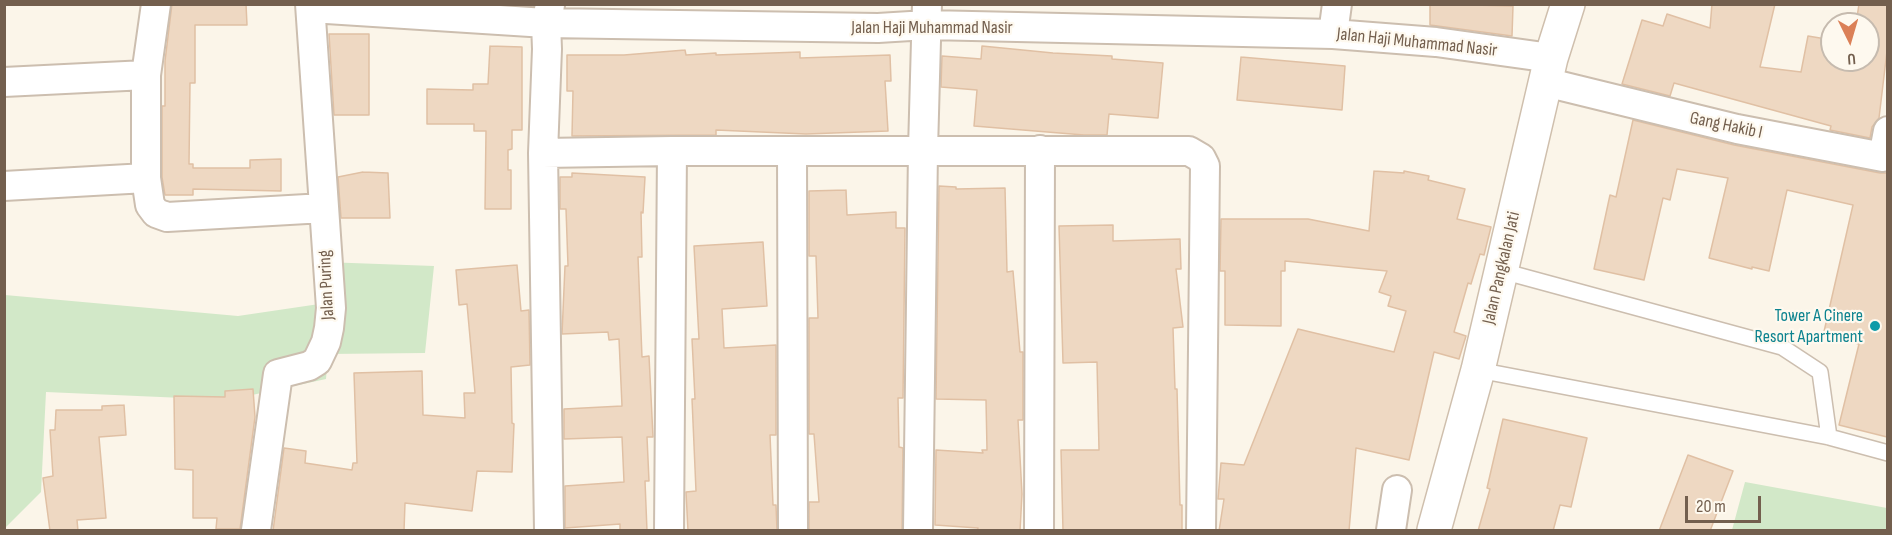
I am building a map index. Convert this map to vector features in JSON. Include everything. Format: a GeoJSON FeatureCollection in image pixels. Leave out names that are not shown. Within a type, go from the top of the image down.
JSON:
{"type":"FeatureCollection","features":[{"type":"Feature","properties":{"kind":"main road","name":"Jalan Pangkalan Jati"},"geometry":{"type":"LineString","coordinates":[[1434,531],[1478,370],[1548,70],[1568,4]]}},
{"type":"Feature","properties":{"kind":"street"},"geometry":{"type":"LineString","coordinates":[[156,4],[146,75],[146,178],[150,205],[156,213],[167,217],[324,208]]}},
{"type":"Feature","properties":{"kind":"street"},"geometry":{"type":"LineString","coordinates":[[1333,34],[1337,4]]}},
{"type":"Feature","properties":{"kind":"street","name":"Jalan Haji Muhammad Nasir"},"geometry":{"type":"LineString","coordinates":[[310,6],[878,28],[927,15],[1119,17],[1436,42],[1548,70]]}},
{"type":"Feature","properties":{"kind":"street","name":"Jalan Puring"},"geometry":{"type":"LineString","coordinates":[[256,531],[278,374],[317,362],[326,342],[329,328],[331,308],[310,6]]}},
{"type":"Feature","properties":{"kind":"street"},"geometry":{"type":"LineString","coordinates":[[548,14],[543,153],[549,531]]}},
{"type":"Feature","properties":{"kind":"street"},"geometry":{"type":"LineString","coordinates":[[918,531],[927,15]]}},
{"type":"Feature","properties":{"kind":"street","name":"Gang Hakib I"},"geometry":{"type":"LineString","coordinates":[[1548,70],[1737,129],[1883,157],[1887,131]]}},
{"type":"Feature","properties":{"kind":"street"},"geometry":{"type":"LineString","coordinates":[[4,82],[146,75]]}},
{"type":"Feature","properties":{"kind":"street"},"geometry":{"type":"LineString","coordinates":[[543,153],[923,150],[1189,151],[1201,158],[1205,166],[1201,531]]}},
{"type":"Feature","properties":{"kind":"street"},"geometry":{"type":"LineString","coordinates":[[1039,531],[1040,150]]}},
{"type":"Feature","properties":{"kind":"street"},"geometry":{"type":"LineString","coordinates":[[669,531],[672,151]]}},
{"type":"Feature","properties":{"kind":"street"},"geometry":{"type":"LineString","coordinates":[[792,151],[793,531]]}},
{"type":"Feature","properties":{"kind":"street"},"geometry":{"type":"LineString","coordinates":[[4,186],[146,178]]}},
{"type":"Feature","properties":{"kind":"street"},"geometry":{"type":"LineString","coordinates":[[1391,531],[1397,490]]}},
{"type":"Feature","properties":{"kind":"lane"},"geometry":{"type":"LineString","coordinates":[[1502,271],[1782,347],[1820,372],[1829,436]]}},
{"type":"Feature","properties":{"kind":"lane"},"geometry":{"type":"LineString","coordinates":[[1478,370],[1829,436],[1887,453]]}},
{"type":"Feature","properties":{"kind":"green space"},"geometry":{"type":"Polygon","coordinates":[[[324,262],[434,266],[425,353],[328,354],[326,379],[229,400],[46,392],[41,492],[5,528],[5,295],[238,316],[326,303],[324,262]]]}},
{"type":"Feature","properties":{"kind":"green space"},"geometry":{"type":"Polygon","coordinates":[[[1745,482],[1887,508],[1887,530],[1732,530],[1745,482]]]}},
{"type":"Feature","properties":{"kind":"building"},"geometry":{"type":"Polygon","coordinates":[[[172,4],[246,4],[247,25],[195,25],[195,83],[190,83],[189,164],[193,164],[193,168],[250,168],[250,160],[281,159],[281,191],[193,189],[193,195],[165,195],[162,177],[162,106],[165,106],[165,61],[172,4]]]}},
{"type":"Feature","properties":{"kind":"building"},"geometry":{"type":"Polygon","coordinates":[[[1430,4],[1513,6],[1512,36],[1430,25],[1430,4]]]}},
{"type":"Feature","properties":{"kind":"building"},"geometry":{"type":"Polygon","coordinates":[[[1712,4],[1775,4],[1760,67],[1801,72],[1808,36],[1820,38],[1820,72],[1880,72],[1880,12],[1858,12],[1859,4],[1887,4],[1887,51],[1879,118],[1872,127],[1870,138],[1830,130],[1831,126],[1674,83],[1670,96],[1622,84],[1642,20],[1663,26],[1667,14],[1710,28],[1712,4]]]}},
{"type":"Feature","properties":{"kind":"building"},"geometry":{"type":"Polygon","coordinates":[[[329,34],[369,34],[369,115],[334,115],[329,34]]]}},
{"type":"Feature","properties":{"kind":"building"},"geometry":{"type":"Polygon","coordinates":[[[490,46],[522,47],[522,130],[512,130],[512,149],[508,150],[508,170],[511,170],[511,209],[485,209],[486,131],[474,131],[474,124],[427,124],[427,89],[473,90],[473,84],[488,84],[490,46]]]}},
{"type":"Feature","properties":{"kind":"building"},"geometry":{"type":"Polygon","coordinates":[[[982,46],[1112,56],[1112,59],[1163,63],[1158,118],[1109,114],[1107,135],[974,126],[977,90],[941,87],[942,56],[981,59],[982,46]]]}},
{"type":"Feature","properties":{"kind":"building"},"geometry":{"type":"Polygon","coordinates":[[[685,50],[686,55],[800,52],[800,58],[890,55],[891,81],[885,81],[888,131],[806,134],[716,130],[716,135],[572,136],[573,91],[567,91],[567,55],[624,55],[685,50]]]}},
{"type":"Feature","properties":{"kind":"building"},"geometry":{"type":"Polygon","coordinates":[[[1241,57],[1345,66],[1342,110],[1237,100],[1241,57]]]}},
{"type":"Feature","properties":{"kind":"building"},"geometry":{"type":"Polygon","coordinates":[[[1633,120],[1734,145],[1887,173],[1887,437],[1839,425],[1859,344],[1823,336],[1853,205],[1787,190],[1769,271],[1752,267],[1752,269],[1709,258],[1728,178],[1677,169],[1670,200],[1663,198],[1644,280],[1594,269],[1610,195],[1616,197],[1633,120]]]}},
{"type":"Feature","properties":{"kind":"building"},"geometry":{"type":"Polygon","coordinates":[[[1374,171],[1404,173],[1404,171],[1429,176],[1428,180],[1465,189],[1457,219],[1491,227],[1484,255],[1480,254],[1471,284],[1468,283],[1454,332],[1466,336],[1459,359],[1434,352],[1409,460],[1356,448],[1349,531],[1219,531],[1224,499],[1218,499],[1221,463],[1244,465],[1298,329],[1394,352],[1406,311],[1388,306],[1391,296],[1379,292],[1387,271],[1285,261],[1285,271],[1281,271],[1281,326],[1225,325],[1225,271],[1220,271],[1221,219],[1308,219],[1369,231],[1374,171]]]}},
{"type":"Feature","properties":{"kind":"building"},"geometry":{"type":"Polygon","coordinates":[[[363,172],[388,173],[390,218],[341,218],[338,177],[363,172]]]}},
{"type":"Feature","properties":{"kind":"building"},"geometry":{"type":"Polygon","coordinates":[[[572,173],[645,177],[643,213],[641,212],[642,257],[638,257],[642,357],[649,356],[653,437],[647,437],[649,481],[645,481],[647,531],[620,531],[620,524],[565,528],[565,486],[624,482],[622,437],[564,439],[564,409],[622,406],[619,339],[609,340],[608,332],[562,334],[565,266],[568,266],[566,209],[560,209],[560,177],[572,177],[572,173]]]}},
{"type":"Feature","properties":{"kind":"building"},"geometry":{"type":"Polygon","coordinates":[[[939,186],[956,187],[956,189],[1005,188],[1007,272],[1013,271],[1020,352],[1023,352],[1023,420],[1018,420],[1022,494],[1020,531],[977,531],[978,528],[935,525],[936,450],[983,453],[982,450],[987,450],[986,400],[936,399],[939,186]]]}},
{"type":"Feature","properties":{"kind":"building"},"geometry":{"type":"Polygon","coordinates":[[[846,190],[847,215],[896,212],[896,228],[905,228],[903,398],[898,398],[899,447],[903,448],[902,531],[809,531],[809,502],[819,502],[814,434],[809,434],[809,318],[818,318],[816,256],[809,256],[809,191],[846,190]]]}},
{"type":"Feature","properties":{"kind":"building"},"geometry":{"type":"Polygon","coordinates":[[[1113,225],[1113,241],[1180,239],[1181,269],[1176,269],[1183,327],[1173,328],[1182,531],[1063,531],[1061,450],[1099,450],[1097,362],[1063,363],[1059,226],[1113,225]]]}},
{"type":"Feature","properties":{"kind":"building"},"geometry":{"type":"Polygon","coordinates":[[[763,242],[767,306],[722,309],[724,348],[776,345],[776,435],[770,435],[773,505],[776,505],[777,531],[688,531],[686,492],[696,491],[692,339],[699,339],[694,246],[763,242]]]}},
{"type":"Feature","properties":{"kind":"building"},"geometry":{"type":"Polygon","coordinates":[[[517,265],[521,311],[529,310],[530,365],[511,367],[512,423],[514,424],[512,472],[477,471],[472,511],[405,503],[404,531],[273,531],[284,448],[306,451],[305,463],[352,470],[353,463],[357,463],[354,373],[422,371],[423,415],[465,418],[464,393],[475,393],[467,304],[459,305],[456,270],[517,265]]]}},
{"type":"Feature","properties":{"kind":"building"},"geometry":{"type":"Polygon","coordinates":[[[253,389],[255,417],[240,529],[216,529],[217,518],[193,518],[193,470],[175,469],[174,396],[225,397],[225,391],[253,389]]]}},
{"type":"Feature","properties":{"kind":"building"},"geometry":{"type":"Polygon","coordinates":[[[124,405],[126,435],[99,437],[106,518],[77,520],[78,531],[50,531],[43,478],[53,476],[50,430],[55,430],[56,410],[102,410],[102,406],[124,405]]]}},
{"type":"Feature","properties":{"kind":"building"},"geometry":{"type":"Polygon","coordinates":[[[1503,419],[1587,438],[1571,507],[1560,505],[1553,531],[1478,531],[1490,489],[1487,488],[1503,419]]]}},
{"type":"Feature","properties":{"kind":"building"},"geometry":{"type":"Polygon","coordinates":[[[1688,455],[1733,471],[1710,531],[1659,531],[1688,455]]]}},
{"type":"Feature","properties":{"kind":"place","name":"Tower A Cinere Resort Apartment"},"geometry":{"type":"Point","coordinates":[1875,326]}}]}
